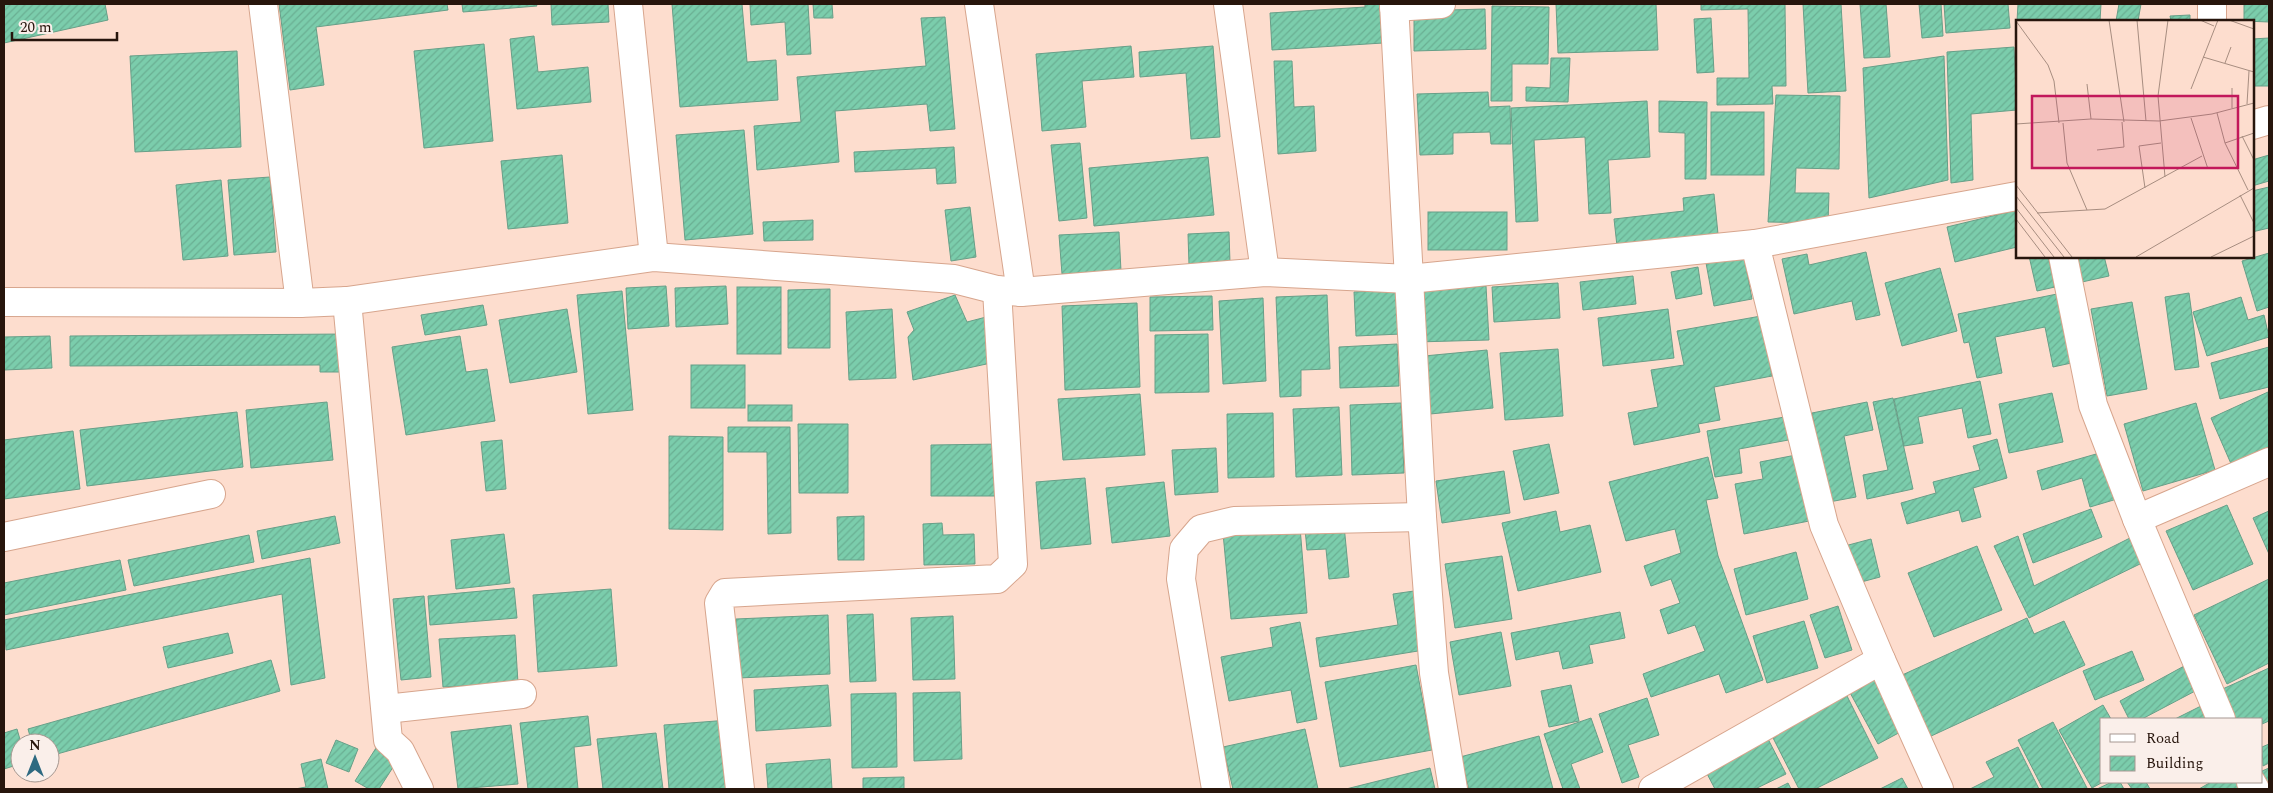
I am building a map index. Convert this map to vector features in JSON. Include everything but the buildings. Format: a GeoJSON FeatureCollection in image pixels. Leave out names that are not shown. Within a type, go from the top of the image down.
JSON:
{"type":"FeatureCollection","features":[{"type":"Feature","properties":{"kind":"street"},"geometry":{"type":"LineString","coordinates":[[263,4],[300,303]]}},
{"type":"Feature","properties":{"kind":"street"},"geometry":{"type":"LineString","coordinates":[[628,4],[654,256]]}},
{"type":"Feature","properties":{"kind":"street"},"geometry":{"type":"LineString","coordinates":[[740,789],[719,603],[724,593],[997,579],[1014,564],[1009,291],[979,4]]}},
{"type":"Feature","properties":{"kind":"street"},"geometry":{"type":"LineString","coordinates":[[1228,4],[1265,272]]}},
{"type":"Feature","properties":{"kind":"street"},"geometry":{"type":"LineString","coordinates":[[1441,4],[1394,5],[1422,517],[1434,673],[1453,789]]}},
{"type":"Feature","properties":{"kind":"street"},"geometry":{"type":"LineString","coordinates":[[2212,4],[2212,20]]}},
{"type":"Feature","properties":{"kind":"street"},"geometry":{"type":"LineString","coordinates":[[2253,125],[2269,120]]}},
{"type":"Feature","properties":{"kind":"street"},"geometry":{"type":"LineString","coordinates":[[4,302],[300,303],[347,301],[654,256],[954,279],[1009,291],[1265,272],[1409,279],[1755,244],[2016,196]]}},
{"type":"Feature","properties":{"kind":"street"},"geometry":{"type":"LineString","coordinates":[[1755,244],[1824,525],[1881,660],[1939,789]]}},
{"type":"Feature","properties":{"kind":"street"},"geometry":{"type":"LineString","coordinates":[[2063,258],[2093,405],[2137,519],[2221,718]]}},
{"type":"Feature","properties":{"kind":"street"},"geometry":{"type":"LineString","coordinates":[[347,301],[388,740],[400,751],[419,789]]}},
{"type":"Feature","properties":{"kind":"street"},"geometry":{"type":"LineString","coordinates":[[2137,519],[2269,462]]}},
{"type":"Feature","properties":{"kind":"street"},"geometry":{"type":"LineString","coordinates":[[4,537],[211,494]]}},
{"type":"Feature","properties":{"kind":"street"},"geometry":{"type":"LineString","coordinates":[[1216,789],[1181,579],[1184,549],[1201,529],[1234,521],[1422,517]]}},
{"type":"Feature","properties":{"kind":"street"},"geometry":{"type":"LineString","coordinates":[[1653,789],[1881,660]]}},
{"type":"Feature","properties":{"kind":"street"},"geometry":{"type":"LineString","coordinates":[[386,709],[522,694]]}}]}
